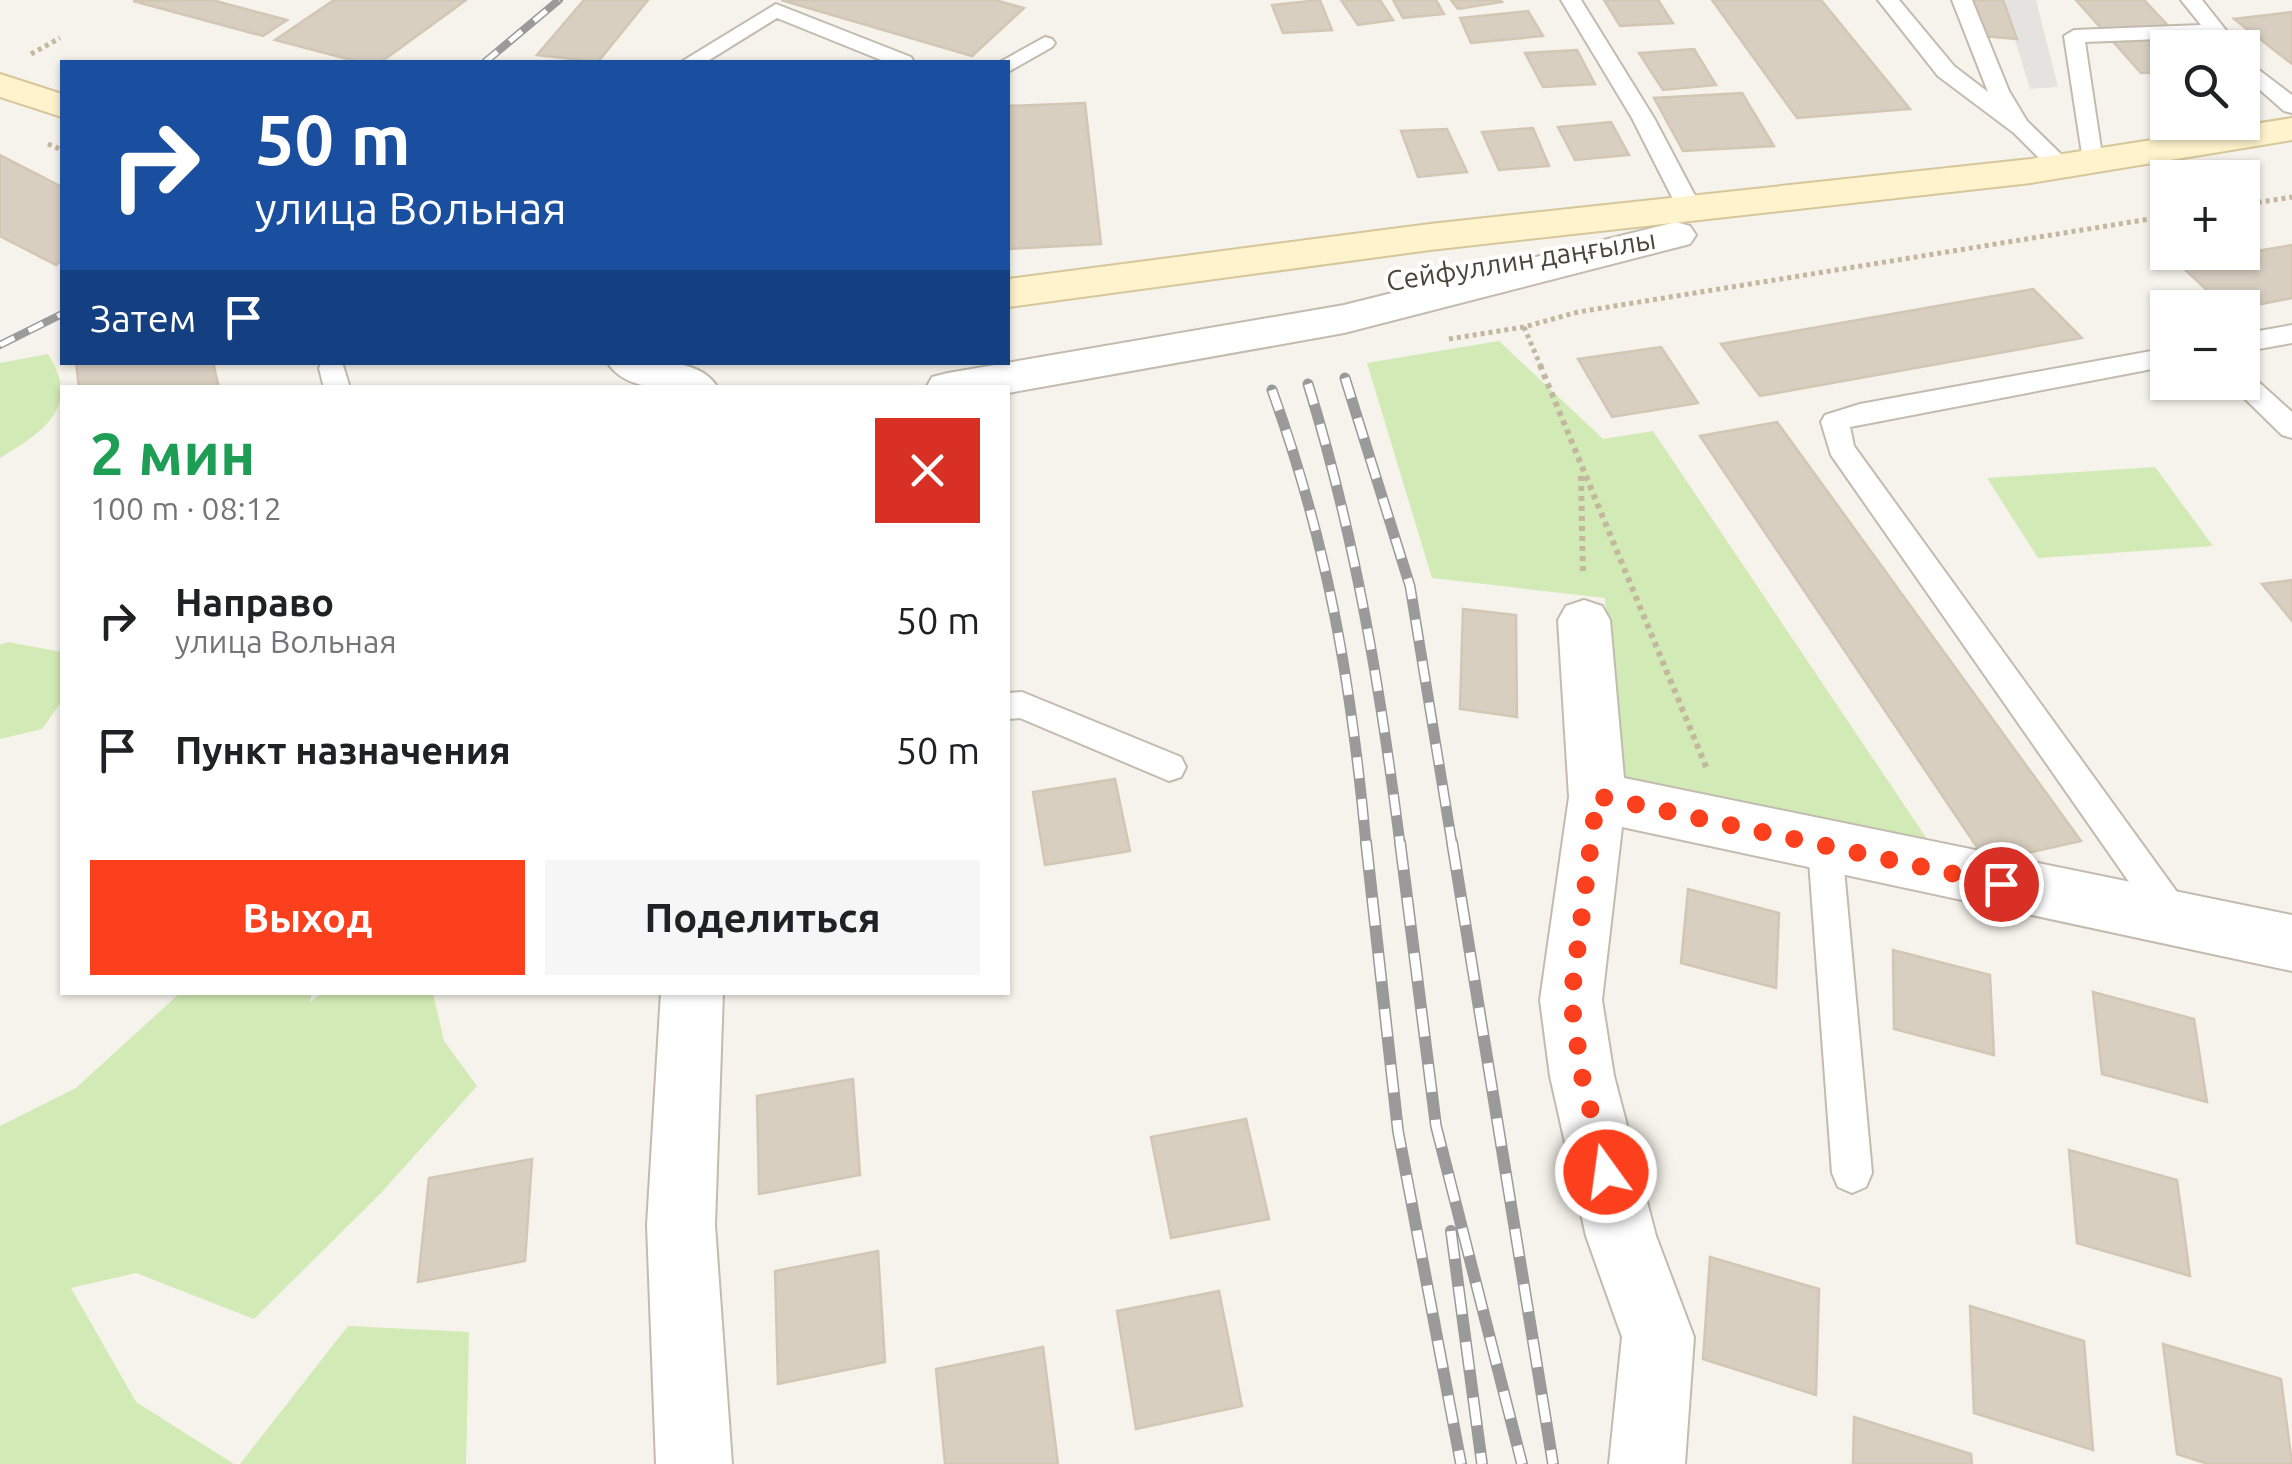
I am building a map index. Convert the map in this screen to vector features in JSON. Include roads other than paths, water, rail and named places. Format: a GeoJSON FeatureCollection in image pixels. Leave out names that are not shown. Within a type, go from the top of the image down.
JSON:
{"type":"FeatureCollection","features":[{"type":"Feature","properties":{"kind":"main road"},"geometry":{"type":"LineString","coordinates":[[0,55],[60,73]]}},
{"type":"Feature","properties":{"kind":"main road"},"geometry":{"type":"LineString","coordinates":[[0,85],[60,105]]}},
{"type":"Feature","properties":{"kind":"main road","name":"Сейфуллин даңғылы"},"geometry":{"type":"LineString","coordinates":[[1010,293],[1683,221],[2292,129]]}},
{"type":"Feature","properties":{"kind":"main road","name":"Сейфуллин даңғылы"},"geometry":{"type":"LineString","coordinates":[[1010,327],[1450,272],[1683,221]]}},
{"type":"Feature","properties":{"kind":"street"},"geometry":{"type":"LineString","coordinates":[[965,385],[1344,319],[1683,221]]}},
{"type":"Feature","properties":{"kind":"street"},"geometry":{"type":"LineString","coordinates":[[637,365],[692,385]]}},
{"type":"Feature","properties":{"kind":"street"},"geometry":{"type":"LineString","coordinates":[[1584,620],[1597,796],[1571,1000],[1582,1076],[1621,1236],[1658,1338],[1647,1464]]}},
{"type":"Feature","properties":{"kind":"street"},"geometry":{"type":"LineString","coordinates":[[1597,796],[2292,943]]}},
{"type":"Feature","properties":{"kind":"street"},"geometry":{"type":"LineString","coordinates":[[692,995],[680,1225],[694,1464]]}},
{"type":"Feature","properties":{"kind":"lane"},"geometry":{"type":"LineString","coordinates":[[1571,0],[1643,118],[1683,221]]}},
{"type":"Feature","properties":{"kind":"lane"},"geometry":{"type":"LineString","coordinates":[[1888,0],[1946,71],[2022,128],[2061,166]]}},
{"type":"Feature","properties":{"kind":"lane"},"geometry":{"type":"LineString","coordinates":[[1962,0],[1998,91],[2022,128]]}},
{"type":"Feature","properties":{"kind":"lane"},"geometry":{"type":"LineString","coordinates":[[2191,0],[2216,30]]}},
{"type":"Feature","properties":{"kind":"lane"},"geometry":{"type":"LineString","coordinates":[[695,60],[776,10],[898,60]]}},
{"type":"Feature","properties":{"kind":"lane"},"geometry":{"type":"LineString","coordinates":[[2061,166],[2074,36],[2150,38]]}},
{"type":"Feature","properties":{"kind":"lane"},"geometry":{"type":"LineString","coordinates":[[1010,65],[1045,43]]}},
{"type":"Feature","properties":{"kind":"lane"},"geometry":{"type":"LineString","coordinates":[[2260,78],[2292,106]]}},
{"type":"Feature","properties":{"kind":"lane"},"geometry":{"type":"LineString","coordinates":[[2260,340],[2292,334]]}},
{"type":"Feature","properties":{"kind":"lane"},"geometry":{"type":"LineString","coordinates":[[2150,360],[1860,413],[1835,422],[1841,448],[2177,921]]}},
{"type":"Feature","properties":{"kind":"lane"},"geometry":{"type":"LineString","coordinates":[[2260,397],[2292,428]]}},
{"type":"Feature","properties":{"kind":"lane"},"geometry":{"type":"LineString","coordinates":[[1010,706],[1022,705],[1169,767]]}},
{"type":"Feature","properties":{"kind":"lane"},"geometry":{"type":"LineString","coordinates":[[1824,847],[1852,1172]]}},
{"type":"Feature","properties":{"kind":"railway"},"geometry":{"type":"LineString","coordinates":[[487,60],[559,0]]}},
{"type":"Feature","properties":{"kind":"railway"},"geometry":{"type":"LineString","coordinates":[[0,345],[60,315]]}},
{"type":"Feature","properties":{"kind":"railway"},"geometry":{"type":"LineString","coordinates":[[1345,378],[1410,586],[1452,844]]}},
{"type":"Feature","properties":{"kind":"railway"},"geometry":{"type":"LineString","coordinates":[[1308,384],[1364,612],[1400,844]]}},
{"type":"Feature","properties":{"kind":"railway"},"geometry":{"type":"LineString","coordinates":[[1272,390],[1308,503],[1334,614],[1353,726],[1366,844]]}},
{"type":"Feature","properties":{"kind":"railway"},"geometry":{"type":"LineString","coordinates":[[1366,842],[1398,1131],[1461,1464]]}},
{"type":"Feature","properties":{"kind":"railway"},"geometry":{"type":"LineString","coordinates":[[1400,842],[1436,1126],[1522,1464]]}},
{"type":"Feature","properties":{"kind":"railway"},"geometry":{"type":"LineString","coordinates":[[1452,842],[1553,1464]]}},
{"type":"Feature","properties":{"kind":"railway"},"geometry":{"type":"LineString","coordinates":[[1451,1231],[1482,1464]]}}]}
